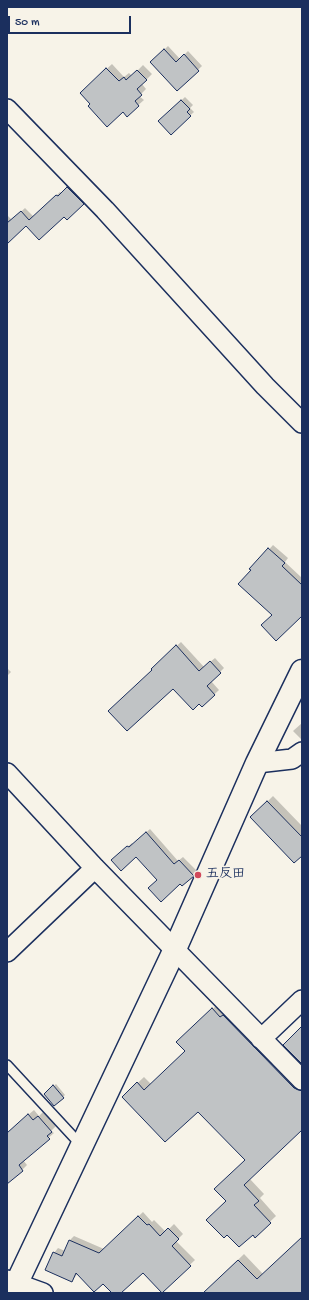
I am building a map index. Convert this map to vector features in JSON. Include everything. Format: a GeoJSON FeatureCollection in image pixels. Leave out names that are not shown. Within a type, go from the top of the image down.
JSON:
{"type":"FeatureCollection","features":[{"type":"Feature","properties":{"kind":"street"},"geometry":{"type":"LineString","coordinates":[[7,109],[105,210],[265,386],[302,423]]}},
{"type":"Feature","properties":{"kind":"street"},"geometry":{"type":"LineString","coordinates":[[43,1293],[12,1286],[82,1146],[175,949],[257,763],[302,672]]}},
{"type":"Feature","properties":{"kind":"street"},"geometry":{"type":"LineString","coordinates":[[257,763],[292,759],[302,752]]}},
{"type":"Feature","properties":{"kind":"street"},"geometry":{"type":"LineString","coordinates":[[7,773],[95,868],[302,1080]]}},
{"type":"Feature","properties":{"kind":"street"},"geometry":{"type":"LineString","coordinates":[[7,952],[95,868]]}},
{"type":"Feature","properties":{"kind":"street"},"geometry":{"type":"LineString","coordinates":[[261,1039],[302,1000]]}},
{"type":"Feature","properties":{"kind":"lane"},"geometry":{"type":"LineString","coordinates":[[7,1065],[82,1146]]}},
{"type":"Feature","properties":{"kind":"building"},"geometry":{"type":"Polygon","coordinates":[[[164,49],[176,62],[184,54],[199,71],[177,91],[150,62],[164,49]]]}},
{"type":"Feature","properties":{"kind":"building"},"geometry":{"type":"Polygon","coordinates":[[[106,68],[119,81],[124,77],[126,80],[137,70],[147,80],[137,89],[142,95],[135,101],[139,106],[127,117],[123,112],[107,127],[88,106],[90,104],[80,93],[106,68]]]}},
{"type":"Feature","properties":{"kind":"building"},"geometry":{"type":"Polygon","coordinates":[[[181,100],[190,109],[187,112],[191,116],[171,135],[158,121],[181,100]]]}},
{"type":"Feature","properties":{"kind":"building"},"geometry":{"type":"Polygon","coordinates":[[[67,187],[84,204],[67,220],[64,217],[39,240],[26,226],[7,244],[7,223],[21,211],[29,220],[67,187]]]}},
{"type":"Feature","properties":{"kind":"building"},"geometry":{"type":"Polygon","coordinates":[[[268,548],[285,563],[282,566],[302,585],[302,616],[276,641],[261,625],[272,615],[238,584],[268,548]]]}},
{"type":"Feature","properties":{"kind":"building"},"geometry":{"type":"Polygon","coordinates":[[[176,645],[199,671],[210,661],[221,673],[207,686],[215,695],[202,707],[199,704],[193,710],[173,689],[127,731],[108,711],[152,670],[151,669],[176,645]]]}},
{"type":"Feature","properties":{"kind":"building"},"geometry":{"type":"Polygon","coordinates":[[[267,801],[302,837],[302,856],[294,863],[250,817],[267,801]]]}},
{"type":"Feature","properties":{"kind":"building"},"geometry":{"type":"Polygon","coordinates":[[[146,832],[174,864],[179,860],[194,876],[182,886],[180,884],[161,902],[148,888],[157,880],[136,857],[121,871],[111,860],[146,832]]]}},
{"type":"Feature","properties":{"kind":"building"},"geometry":{"type":"Polygon","coordinates":[[[212,1008],[220,1017],[223,1015],[294,1088],[302,1091],[302,1130],[244,1185],[259,1201],[254,1205],[271,1223],[255,1238],[253,1235],[239,1247],[227,1235],[224,1238],[206,1220],[226,1201],[214,1189],[245,1160],[198,1112],[165,1142],[122,1097],[137,1082],[144,1090],[185,1051],[176,1042],[212,1008]]]}},
{"type":"Feature","properties":{"kind":"building"},"geometry":{"type":"Polygon","coordinates":[[[302,1026],[302,1064],[283,1045],[302,1026]]]}},
{"type":"Feature","properties":{"kind":"building"},"geometry":{"type":"Polygon","coordinates":[[[53,1085],[64,1098],[54,1106],[44,1094],[53,1085]]]}},
{"type":"Feature","properties":{"kind":"building"},"geometry":{"type":"Polygon","coordinates":[[[28,1114],[33,1120],[38,1116],[52,1132],[47,1136],[50,1139],[19,1165],[23,1171],[7,1184],[7,1133],[28,1114]]]}},
{"type":"Feature","properties":{"kind":"building"},"geometry":{"type":"Polygon","coordinates":[[[138,1216],[147,1225],[149,1224],[160,1236],[168,1228],[179,1239],[172,1246],[191,1266],[162,1293],[143,1273],[121,1293],[112,1293],[103,1284],[94,1292],[76,1273],[72,1282],[45,1270],[53,1252],[62,1256],[69,1240],[99,1253],[138,1216]]]}},
{"type":"Feature","properties":{"kind":"building"},"geometry":{"type":"Polygon","coordinates":[[[302,1237],[302,1293],[203,1293],[238,1260],[257,1279],[302,1237]]]}},
{"type":"Feature","properties":{"kind":"place","name":"五反田"},"geometry":{"type":"Point","coordinates":[198,875]}}]}
